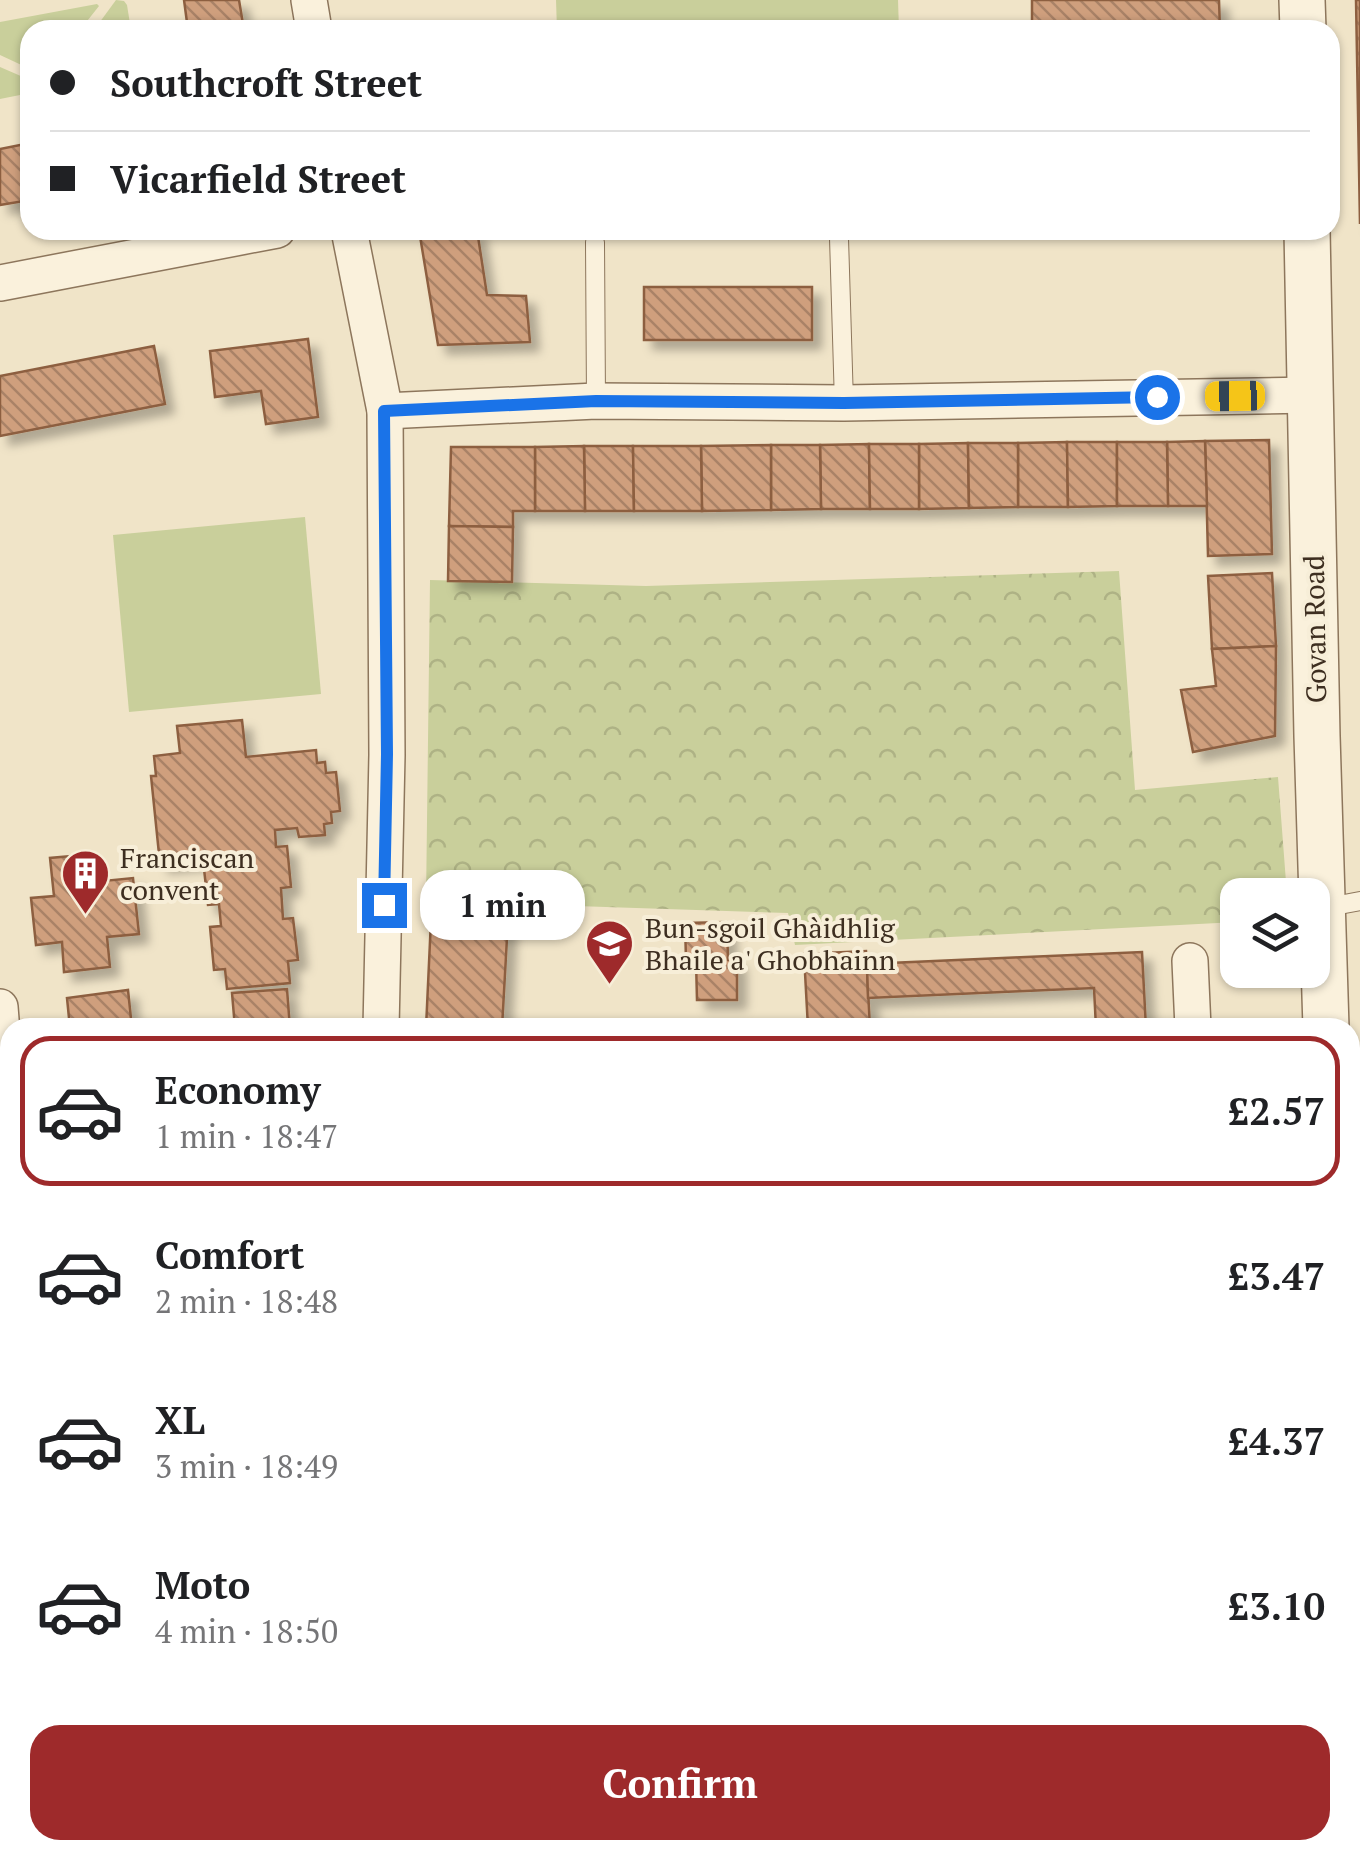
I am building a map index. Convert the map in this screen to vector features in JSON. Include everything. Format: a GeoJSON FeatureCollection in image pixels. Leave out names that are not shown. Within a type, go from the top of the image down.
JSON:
{"type":"FeatureCollection","features":[{"type":"Feature","properties":{"kind":"street"},"geometry":{"type":"LineString","coordinates":[[0,283],[225,240]]}},
{"type":"Feature","properties":{"kind":"street"},"geometry":{"type":"LineString","coordinates":[[351,240],[384,411],[387,754],[381,1018]]}},
{"type":"Feature","properties":{"kind":"street","name":"Govan Road"},"geometry":{"type":"LineString","coordinates":[[1308,240],[1318,773],[1342,904],[1327,1018]]}},
{"type":"Feature","properties":{"kind":"street"},"geometry":{"type":"LineString","coordinates":[[384,411],[596,401],[844,403],[1311,394]]}},
{"type":"Feature","properties":{"kind":"street"},"geometry":{"type":"LineString","coordinates":[[1190,960],[1193,1018]]}},
{"type":"Feature","properties":{"kind":"lane"},"geometry":{"type":"LineString","coordinates":[[838,240],[844,403]]}},
{"type":"Feature","properties":{"kind":"lane"},"geometry":{"type":"LineString","coordinates":[[595,242],[596,401]]}},
{"type":"Feature","properties":{"kind":"green space"},"geometry":{"type":"Polygon","coordinates":[[[116,0],[127,5],[129,20],[101,20],[116,0]]]}},
{"type":"Feature","properties":{"kind":"green space"},"geometry":{"type":"Polygon","coordinates":[[[556,0],[898,0],[899,20],[557,20],[556,0]]]}},
{"type":"Feature","properties":{"kind":"green space"},"geometry":{"type":"Polygon","coordinates":[[[99,6],[88,20],[20,20],[20,64],[0,55],[0,22],[99,6]]]}},
{"type":"Feature","properties":{"kind":"green space"},"geometry":{"type":"Polygon","coordinates":[[[0,67],[20,76],[20,95],[0,99],[0,67]]]}},
{"type":"Feature","properties":{"kind":"green space"},"geometry":{"type":"Polygon","coordinates":[[[305,517],[321,694],[129,712],[113,535],[305,517]]]}},
{"type":"Feature","properties":{"kind":"green space"},"geometry":{"type":"Polygon","coordinates":[[[1119,571],[1135,790],[1278,777],[1286,878],[1220,878],[1220,923],[795,945],[788,913],[426,901],[430,580],[646,586],[1119,571]]]}},
{"type":"Feature","properties":{"kind":"building"},"geometry":{"type":"Polygon","coordinates":[[[184,0],[239,0],[242,20],[187,20],[184,0]]]}},
{"type":"Feature","properties":{"kind":"building"},"geometry":{"type":"Polygon","coordinates":[[[1032,0],[1219,0],[1220,20],[1032,20],[1032,0]]]}},
{"type":"Feature","properties":{"kind":"building"},"geometry":{"type":"Polygon","coordinates":[[[1356,0],[1360,0],[1360,224],[1356,0]]]}},
{"type":"Feature","properties":{"kind":"building"},"geometry":{"type":"Polygon","coordinates":[[[20,145],[20,202],[0,205],[0,149],[20,145]]]}},
{"type":"Feature","properties":{"kind":"building"},"geometry":{"type":"Polygon","coordinates":[[[421,240],[479,240],[487,295],[526,296],[530,342],[438,345],[421,240]]]}},
{"type":"Feature","properties":{"kind":"building"},"geometry":{"type":"Polygon","coordinates":[[[644,287],[812,287],[812,340],[644,340],[644,287]]]}},
{"type":"Feature","properties":{"kind":"building"},"geometry":{"type":"Polygon","coordinates":[[[308,339],[318,417],[266,424],[261,391],[215,397],[210,351],[308,339]]]}},
{"type":"Feature","properties":{"kind":"building"},"geometry":{"type":"Polygon","coordinates":[[[154,346],[165,404],[0,436],[0,376],[154,346]]]}},
{"type":"Feature","properties":{"kind":"building"},"geometry":{"type":"Polygon","coordinates":[[[1269,440],[1272,554],[1208,556],[1205,441],[1269,440]]]}},
{"type":"Feature","properties":{"kind":"building"},"geometry":{"type":"Polygon","coordinates":[[[1205,441],[1207,506],[1168,506],[1167,442],[1205,441]]]}},
{"type":"Feature","properties":{"kind":"building"},"geometry":{"type":"Polygon","coordinates":[[[1067,442],[1068,507],[1018,507],[1018,443],[1067,442]]]}},
{"type":"Feature","properties":{"kind":"building"},"geometry":{"type":"Polygon","coordinates":[[[1067,442],[1117,442],[1117,506],[1068,507],[1067,442]]]}},
{"type":"Feature","properties":{"kind":"building"},"geometry":{"type":"Polygon","coordinates":[[[1117,442],[1167,442],[1168,506],[1117,506],[1117,442]]]}},
{"type":"Feature","properties":{"kind":"building"},"geometry":{"type":"Polygon","coordinates":[[[968,443],[969,508],[919,509],[919,444],[968,443]]]}},
{"type":"Feature","properties":{"kind":"building"},"geometry":{"type":"Polygon","coordinates":[[[968,443],[1018,443],[1018,507],[969,508],[968,443]]]}},
{"type":"Feature","properties":{"kind":"building"},"geometry":{"type":"Polygon","coordinates":[[[869,444],[870,509],[821,509],[820,445],[869,444]]]}},
{"type":"Feature","properties":{"kind":"building"},"geometry":{"type":"Polygon","coordinates":[[[869,444],[919,444],[919,509],[870,509],[869,444]]]}},
{"type":"Feature","properties":{"kind":"building"},"geometry":{"type":"Polygon","coordinates":[[[771,445],[820,445],[821,509],[771,510],[771,445]]]}},
{"type":"Feature","properties":{"kind":"building"},"geometry":{"type":"Polygon","coordinates":[[[771,445],[771,510],[702,511],[701,446],[771,445]]]}},
{"type":"Feature","properties":{"kind":"building"},"geometry":{"type":"Polygon","coordinates":[[[584,446],[633,446],[634,511],[585,511],[584,446]]]}},
{"type":"Feature","properties":{"kind":"building"},"geometry":{"type":"Polygon","coordinates":[[[584,446],[585,511],[535,511],[535,447],[584,446]]]}},
{"type":"Feature","properties":{"kind":"building"},"geometry":{"type":"Polygon","coordinates":[[[633,446],[701,446],[702,511],[634,511],[633,446]]]}},
{"type":"Feature","properties":{"kind":"building"},"geometry":{"type":"Polygon","coordinates":[[[451,447],[535,447],[535,511],[513,511],[513,527],[449,526],[451,447]]]}},
{"type":"Feature","properties":{"kind":"building"},"geometry":{"type":"Polygon","coordinates":[[[449,526],[513,527],[512,582],[448,581],[449,526]]]}},
{"type":"Feature","properties":{"kind":"building"},"geometry":{"type":"Polygon","coordinates":[[[1272,573],[1276,646],[1212,649],[1208,576],[1272,573]]]}},
{"type":"Feature","properties":{"kind":"building"},"geometry":{"type":"Polygon","coordinates":[[[1276,646],[1275,736],[1193,752],[1181,690],[1216,686],[1212,649],[1276,646]]]}},
{"type":"Feature","properties":{"kind":"building"},"geometry":{"type":"Polygon","coordinates":[[[242,720],[246,757],[316,750],[317,763],[325,762],[326,773],[336,772],[340,811],[331,812],[332,823],[324,824],[325,835],[299,837],[297,828],[275,830],[276,847],[287,846],[291,887],[281,888],[283,919],[293,918],[298,960],[288,961],[290,983],[227,989],[225,969],[214,970],[210,927],[221,926],[219,904],[208,905],[204,869],[216,868],[215,859],[160,864],[151,776],[156,776],[154,756],[180,753],[177,726],[242,720]]]}},
{"type":"Feature","properties":{"kind":"building","name":"Franciscan convent"},"geometry":{"type":"Polygon","coordinates":[[[82,855],[84,883],[133,878],[139,934],[107,937],[110,967],[64,972],[62,942],[36,945],[31,898],[54,896],[50,858],[82,855]]]}},
{"type":"Feature","properties":{"kind":"building"},"geometry":{"type":"Polygon","coordinates":[[[432,898],[509,902],[503,1018],[426,1018],[432,898]]]}},
{"type":"Feature","properties":{"kind":"building"},"geometry":{"type":"Polygon","coordinates":[[[727,922],[728,960],[737,960],[737,1000],[697,1000],[696,960],[686,960],[685,923],[727,922]]]}},
{"type":"Feature","properties":{"kind":"building"},"geometry":{"type":"Polygon","coordinates":[[[866,951],[869,1018],[807,1018],[804,954],[866,951]]]}},
{"type":"Feature","properties":{"kind":"building"},"geometry":{"type":"Polygon","coordinates":[[[1142,952],[1145,1018],[1096,1018],[1094,988],[868,998],[867,964],[1142,952]]]}},
{"type":"Feature","properties":{"kind":"building"},"geometry":{"type":"Polygon","coordinates":[[[287,989],[289,1018],[234,1018],[232,993],[287,989]]]}},
{"type":"Feature","properties":{"kind":"building"},"geometry":{"type":"Polygon","coordinates":[[[128,990],[131,1018],[69,1018],[67,998],[128,990]]]}},
{"type":"Feature","properties":{"kind":"place","name":"Franciscan convent"},"geometry":{"type":"Point","coordinates":[85,916]}},
{"type":"Feature","properties":{"kind":"place","name":"Bun-sgoil Ghàidhlig Bhaile a' Ghobhainn"},"geometry":{"type":"Point","coordinates":[610,986]}},
{"type":"Feature","properties":{"kind":"route"},"geometry":{"type":"LineString","coordinates":[[384,905],[384,411],[596,401],[844,403],[1157,397]]}}]}
